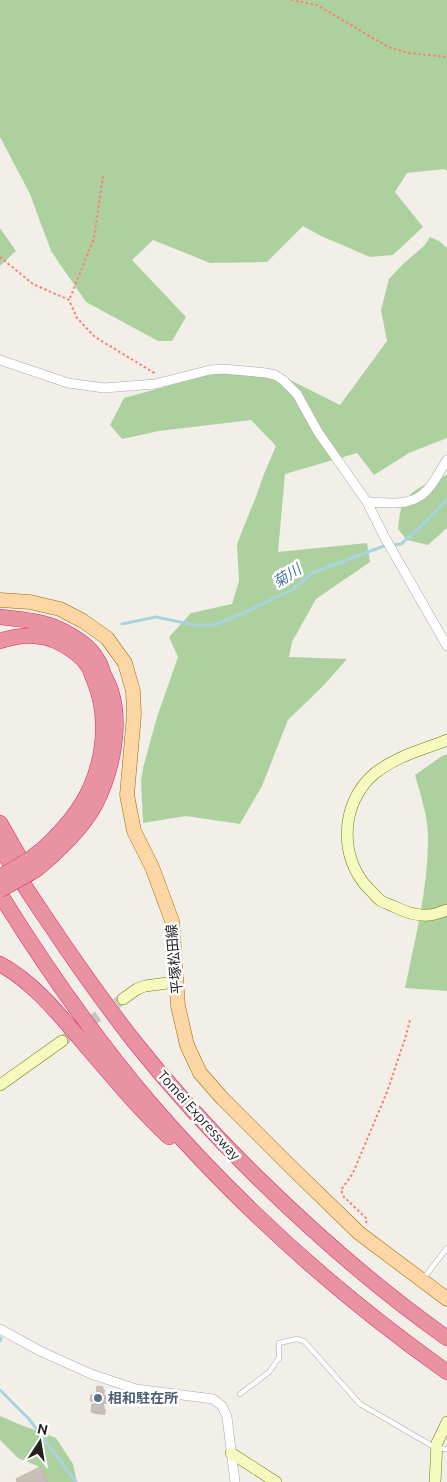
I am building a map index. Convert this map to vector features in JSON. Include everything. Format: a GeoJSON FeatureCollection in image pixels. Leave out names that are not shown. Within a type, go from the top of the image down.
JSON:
{"type":"FeatureCollection","features":[{"type":"Feature","properties":{"kind":"highway"},"geometry":{"type":"LineString","coordinates":[[0,617],[36,622],[58,628],[81,642],[98,659],[111,691],[116,724],[111,760],[103,788],[94,807],[81,825],[68,841],[30,859],[0,877]]}},
{"type":"Feature","properties":{"kind":"highway"},"geometry":{"type":"LineString","coordinates":[[0,641],[16,636],[34,635],[54,640],[74,651],[88,666],[100,694],[104,725],[100,758],[92,784],[84,801],[37,869],[0,892]]}},
{"type":"Feature","properties":{"kind":"highway"},"geometry":{"type":"LineString","coordinates":[[0,824],[69,939],[100,997]]}},
{"type":"Feature","properties":{"kind":"highway","name":"Tomei Expressway"},"geometry":{"type":"LineString","coordinates":[[0,846],[40,910],[100,997],[173,1088],[214,1134],[298,1217],[364,1275],[416,1317],[447,1338]]}},
{"type":"Feature","properties":{"kind":"highway","name":"Tomei Expressway"},"geometry":{"type":"LineString","coordinates":[[0,892],[48,969],[79,1013],[150,1102],[229,1189],[344,1294],[447,1372]]}},
{"type":"Feature","properties":{"kind":"highway"},"geometry":{"type":"LineString","coordinates":[[0,964],[22,978],[42,997],[131,1100],[186,1153],[229,1189]]}},
{"type":"Feature","properties":{"kind":"main road","name":"平塚松田線"},"geometry":{"type":"LineString","coordinates":[[0,600],[30,602],[60,609],[107,638],[125,663],[133,691],[134,716],[127,795],[134,831],[152,867],[172,921],[178,1006],[187,1045],[200,1073],[222,1098],[360,1233],[447,1299]]}},
{"type":"Feature","properties":{"kind":"main road"},"geometry":{"type":"LineString","coordinates":[[447,740],[415,751],[390,763],[373,775],[360,790],[346,825],[347,844],[352,864],[363,883],[381,900],[405,912],[429,915],[447,910]]}},
{"type":"Feature","properties":{"kind":"main road"},"geometry":{"type":"LineString","coordinates":[[123,999],[145,986],[175,982]]}},
{"type":"Feature","properties":{"kind":"main road"},"geometry":{"type":"LineString","coordinates":[[0,1085],[62,1041]]}},
{"type":"Feature","properties":{"kind":"main road"},"geometry":{"type":"LineString","coordinates":[[436,1482],[442,1449],[437,1443],[441,1431],[447,1422]]}},
{"type":"Feature","properties":{"kind":"main road"},"geometry":{"type":"LineString","coordinates":[[231,1453],[276,1482]]}},
{"type":"Feature","properties":{"kind":"street"},"geometry":{"type":"LineString","coordinates":[[0,360],[68,383],[104,388],[120,388],[163,382],[210,370],[223,369],[248,370],[275,375],[297,394],[318,432],[367,502],[384,536],[447,646]]}},
{"type":"Feature","properties":{"kind":"street"},"geometry":{"type":"LineString","coordinates":[[367,502],[403,503],[415,500],[432,485],[447,460]]}},
{"type":"Feature","properties":{"kind":"street"},"geometry":{"type":"LineString","coordinates":[[0,1330],[91,1374],[136,1389],[213,1399],[222,1406],[227,1417],[235,1482]]}},
{"type":"Feature","properties":{"kind":"lane"},"geometry":{"type":"LineString","coordinates":[[422,1280],[447,1248]]}},
{"type":"Feature","properties":{"kind":"lane"},"geometry":{"type":"LineString","coordinates":[[240,1394],[269,1372],[279,1358],[279,1343],[297,1339],[304,1340],[360,1404],[442,1449]]}},
{"type":"Feature","properties":{"kind":"path"},"geometry":{"type":"LineString","coordinates":[[291,0],[317,5],[388,46],[408,53],[447,57]]}},
{"type":"Feature","properties":{"kind":"path"},"geometry":{"type":"LineString","coordinates":[[103,176],[94,238],[69,300],[76,318],[95,337],[154,373],[163,382]]}},
{"type":"Feature","properties":{"kind":"path"},"geometry":{"type":"LineString","coordinates":[[0,257],[33,284],[69,300]]}},
{"type":"Feature","properties":{"kind":"path"},"geometry":{"type":"LineString","coordinates":[[360,1233],[367,1219],[344,1197],[341,1190],[353,1173],[387,1092],[410,1020]]}},
{"type":"Feature","properties":{"kind":"green space"},"geometry":{"type":"Polygon","coordinates":[[[0,0],[447,0],[447,171],[444,169],[407,173],[395,192],[423,227],[393,255],[370,257],[321,236],[303,226],[267,262],[210,263],[153,240],[132,260],[186,317],[172,341],[158,341],[86,302],[51,251],[30,194],[0,137],[0,0]]]}},
{"type":"Feature","properties":{"kind":"green space"},"geometry":{"type":"Polygon","coordinates":[[[0,228],[16,251],[0,266],[0,228]]]}},
{"type":"Feature","properties":{"kind":"green space"},"geometry":{"type":"Polygon","coordinates":[[[430,237],[439,241],[447,248],[447,438],[409,453],[374,475],[357,453],[285,474],[278,552],[367,543],[370,562],[316,599],[292,642],[289,657],[347,659],[323,686],[288,720],[262,786],[240,824],[186,816],[143,823],[141,781],[143,768],[157,717],[178,657],[169,637],[191,613],[232,604],[239,581],[237,544],[276,446],[251,420],[159,431],[122,439],[110,425],[124,398],[230,369],[286,378],[340,405],[387,341],[381,310],[389,279],[424,246],[430,237]]]}},
{"type":"Feature","properties":{"kind":"green space"},"geometry":{"type":"Polygon","coordinates":[[[447,475],[447,528],[428,545],[407,540],[398,529],[400,511],[404,502],[420,488],[447,475]]]}},
{"type":"Feature","properties":{"kind":"green space"},"geometry":{"type":"Polygon","coordinates":[[[447,754],[447,991],[405,988],[426,876],[428,839],[424,807],[415,775],[447,754]]]}},
{"type":"Feature","properties":{"kind":"green space"},"geometry":{"type":"Polygon","coordinates":[[[0,1416],[56,1438],[73,1464],[77,1482],[47,1482],[40,1467],[18,1458],[0,1440],[0,1416]]]}},
{"type":"Feature","properties":{"kind":"building","name":"相和駐在所"},"geometry":{"type":"Polygon","coordinates":[[[97,1386],[103,1387],[102,1395],[106,1396],[105,1403],[102,1402],[104,1413],[91,1412],[92,1404],[94,1405],[95,1402],[90,1401],[91,1395],[96,1395],[97,1386]]]}},
{"type":"Feature","properties":{"kind":"building"},"geometry":{"type":"Polygon","coordinates":[[[40,1467],[48,1482],[17,1482],[16,1479],[40,1467]]]}},
{"type":"Feature","properties":{"kind":"waterway","name":"菊川"},"geometry":{"type":"LineString","coordinates":[[122,624],[156,617],[194,625],[214,625],[292,590],[312,573],[384,546],[401,544],[426,522],[447,499]]}},
{"type":"Feature","properties":{"kind":"waterway","name":"菊川"},"geometry":{"type":"LineString","coordinates":[[0,1390],[29,1419],[76,1482]]}},
{"type":"Feature","properties":{"kind":"tunnel"},"geometry":{"type":"LineString","coordinates":[[62,1041],[123,999]]}},
{"type":"Feature","properties":{"kind":"place","name":"相和駐在所"},"geometry":{"type":"Point","coordinates":[98,1398]}}]}
